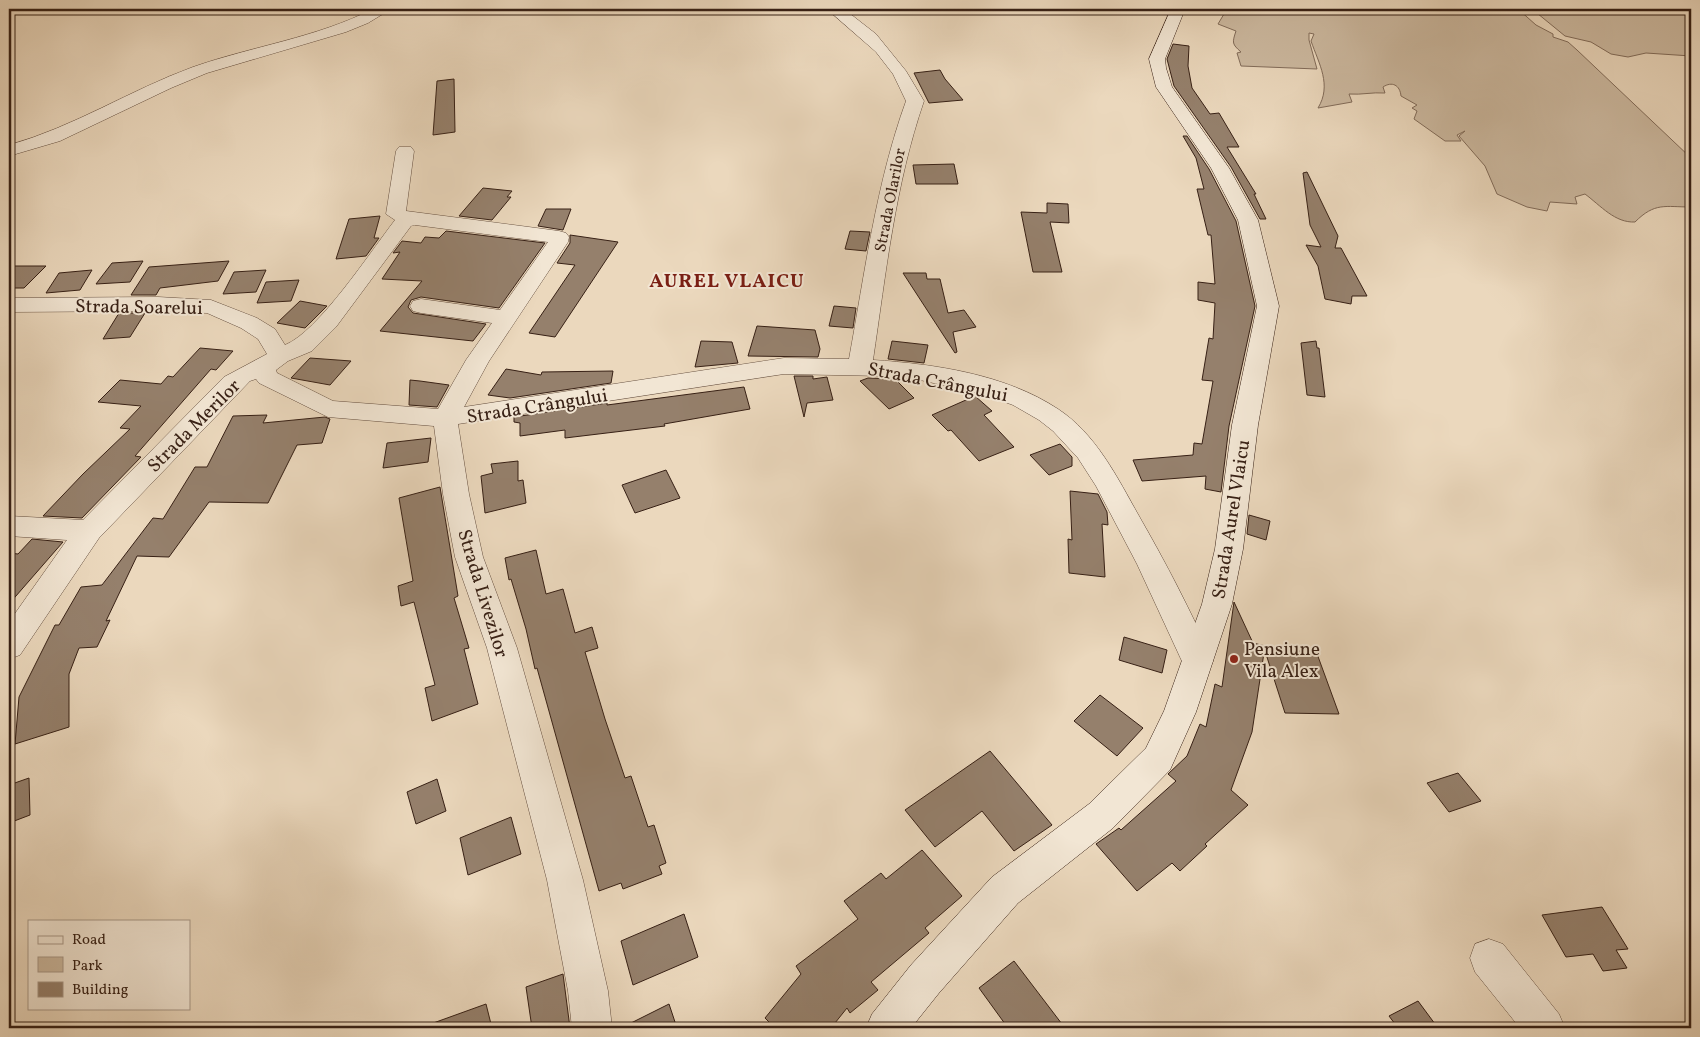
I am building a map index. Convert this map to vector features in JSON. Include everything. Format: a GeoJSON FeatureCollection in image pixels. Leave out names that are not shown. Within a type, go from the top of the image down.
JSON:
{"type":"FeatureCollection","features":[{"type":"Feature","properties":{"kind":"street"},"geometry":{"type":"LineString","coordinates":[[9,151],[58,136],[157,88],[201,70],[330,32],[365,20],[384,9]]}},
{"type":"Feature","properties":{"kind":"street","name":"Strada Olarilor"},"geometry":{"type":"LineString","coordinates":[[834,9],[847,17],[880,49],[901,74],[915,101],[912,116],[901,140],[890,183],[860,366]]}},
{"type":"Feature","properties":{"kind":"street","name":"Strada Aurel Vlaicu"},"geometry":{"type":"LineString","coordinates":[[886,1028],[924,979],[1005,890],[1101,816],[1158,759],[1180,712],[1217,604],[1229,549],[1242,442],[1268,306],[1248,220],[1220,168],[1164,87],[1158,68],[1157,59],[1178,9]]}},
{"type":"Feature","properties":{"kind":"street"},"geometry":{"type":"LineString","coordinates":[[405,151],[396,214],[412,219],[559,237],[558,242],[478,360],[445,418]]}},
{"type":"Feature","properties":{"kind":"street"},"geometry":{"type":"LineString","coordinates":[[272,362],[304,346],[328,322],[352,294],[396,230],[412,219]]}},
{"type":"Feature","properties":{"kind":"street","name":"Strada Soarelui"},"geometry":{"type":"LineString","coordinates":[[9,304],[158,304],[211,307],[249,323],[267,334],[272,362]]}},
{"type":"Feature","properties":{"kind":"street"},"geometry":{"type":"LineString","coordinates":[[421,306],[507,318]]}},
{"type":"Feature","properties":{"kind":"street","name":"Strada Merilor"},"geometry":{"type":"LineString","coordinates":[[272,362],[267,378],[328,409],[398,417],[445,418]]}},
{"type":"Feature","properties":{"kind":"street","name":"Strada Merilor"},"geometry":{"type":"LineString","coordinates":[[9,646],[89,531],[232,383],[242,376],[272,362]]}},
{"type":"Feature","properties":{"kind":"street","name":"Strada Crângului"},"geometry":{"type":"LineString","coordinates":[[445,418],[784,366],[860,366],[908,372],[994,389],[1020,397],[1050,415],[1084,450],[1119,504],[1174,607],[1197,661]]}},
{"type":"Feature","properties":{"kind":"street","name":"Strada Livezilor"},"geometry":{"type":"LineString","coordinates":[[445,418],[456,494],[469,556],[502,648],[565,880],[588,991],[592,1028]]}},
{"type":"Feature","properties":{"kind":"street"},"geometry":{"type":"LineString","coordinates":[[9,526],[89,531]]}},
{"type":"Feature","properties":{"kind":"street"},"geometry":{"type":"LineString","coordinates":[[1489,958],[1545,1028]]}},
{"type":"Feature","properties":{"kind":"green space"},"geometry":{"type":"Polygon","coordinates":[[[1227,9],[1518,9],[1536,25],[1553,34],[1553,37],[1568,42],[1691,158],[1691,207],[1667,206],[1655,208],[1635,222],[1628,222],[1615,217],[1585,194],[1575,197],[1577,204],[1550,202],[1547,211],[1527,207],[1497,194],[1485,166],[1459,136],[1465,131],[1457,135],[1461,141],[1445,141],[1414,119],[1417,111],[1412,108],[1417,105],[1401,96],[1399,89],[1395,85],[1389,84],[1383,87],[1385,93],[1349,94],[1352,102],[1318,108],[1324,91],[1324,83],[1323,74],[1311,41],[1314,34],[1309,33],[1309,40],[1317,69],[1241,66],[1237,53],[1241,52],[1234,43],[1236,31],[1218,24],[1227,9]]]}},
{"type":"Feature","properties":{"kind":"green space"},"geometry":{"type":"Polygon","coordinates":[[[1532,9],[1691,9],[1691,56],[1646,53],[1628,57],[1611,54],[1591,42],[1565,36],[1532,9]]]}},
{"type":"Feature","properties":{"kind":"building"},"geometry":{"type":"Polygon","coordinates":[[[1173,44],[1189,46],[1188,66],[1192,88],[1210,114],[1219,113],[1239,147],[1227,147],[1256,194],[1254,194],[1266,219],[1260,219],[1231,167],[1174,86],[1167,59],[1173,44]]]}},
{"type":"Feature","properties":{"kind":"building"},"geometry":{"type":"Polygon","coordinates":[[[940,70],[945,79],[963,100],[929,103],[914,73],[940,70]]]}},
{"type":"Feature","properties":{"kind":"building"},"geometry":{"type":"Polygon","coordinates":[[[454,79],[455,132],[433,135],[437,81],[454,79]]]}},
{"type":"Feature","properties":{"kind":"building"},"geometry":{"type":"Polygon","coordinates":[[[1183,136],[1187,136],[1209,169],[1236,221],[1255,306],[1229,426],[1221,492],[1205,489],[1206,476],[1142,481],[1133,460],[1193,455],[1194,443],[1202,444],[1213,381],[1202,380],[1209,338],[1213,339],[1215,303],[1198,300],[1198,282],[1215,284],[1211,235],[1208,235],[1197,189],[1204,189],[1196,158],[1183,136]]]}},
{"type":"Feature","properties":{"kind":"building"},"geometry":{"type":"Polygon","coordinates":[[[954,164],[958,184],[916,184],[913,165],[954,164]]]}},
{"type":"Feature","properties":{"kind":"building"},"geometry":{"type":"Polygon","coordinates":[[[1307,172],[1338,236],[1335,248],[1341,248],[1367,296],[1352,296],[1351,304],[1325,299],[1318,266],[1306,245],[1321,247],[1310,225],[1303,173],[1307,172]]]}},
{"type":"Feature","properties":{"kind":"building"},"geometry":{"type":"Polygon","coordinates":[[[483,188],[512,191],[507,197],[511,197],[492,220],[459,216],[483,188]]]}},
{"type":"Feature","properties":{"kind":"building"},"geometry":{"type":"Polygon","coordinates":[[[1047,203],[1068,204],[1069,223],[1050,222],[1062,272],[1033,272],[1021,212],[1047,213],[1047,203]]]}},
{"type":"Feature","properties":{"kind":"building"},"geometry":{"type":"Polygon","coordinates":[[[546,209],[571,209],[563,230],[538,226],[546,209]]]}},
{"type":"Feature","properties":{"kind":"building"},"geometry":{"type":"Polygon","coordinates":[[[380,216],[374,238],[379,238],[366,256],[336,259],[349,219],[380,216]]]}},
{"type":"Feature","properties":{"kind":"building"},"geometry":{"type":"Polygon","coordinates":[[[446,231],[545,243],[499,308],[421,297],[411,300],[408,307],[413,313],[486,324],[473,341],[380,331],[422,281],[382,279],[400,252],[393,253],[402,241],[421,243],[425,237],[439,238],[446,231]]]}},
{"type":"Feature","properties":{"kind":"building"},"geometry":{"type":"Polygon","coordinates":[[[850,231],[870,232],[866,251],[845,249],[850,231]]]}},
{"type":"Feature","properties":{"kind":"building"},"geometry":{"type":"Polygon","coordinates":[[[570,235],[618,242],[555,337],[529,333],[575,265],[557,263],[570,243],[570,235]]]}},
{"type":"Feature","properties":{"kind":"building"},"geometry":{"type":"Polygon","coordinates":[[[143,261],[130,282],[96,284],[112,263],[143,261]]]}},
{"type":"Feature","properties":{"kind":"building"},"geometry":{"type":"Polygon","coordinates":[[[229,261],[218,281],[160,288],[156,295],[131,295],[149,267],[229,261]]]}},
{"type":"Feature","properties":{"kind":"building"},"geometry":{"type":"Polygon","coordinates":[[[9,266],[46,266],[24,288],[9,288],[9,266]]]}},
{"type":"Feature","properties":{"kind":"building"},"geometry":{"type":"Polygon","coordinates":[[[92,270],[80,290],[46,293],[59,273],[92,270]]]}},
{"type":"Feature","properties":{"kind":"building"},"geometry":{"type":"Polygon","coordinates":[[[266,270],[256,292],[223,294],[234,272],[266,270]]]}},
{"type":"Feature","properties":{"kind":"building"},"geometry":{"type":"Polygon","coordinates":[[[903,273],[926,273],[927,279],[940,279],[948,313],[964,310],[976,327],[953,332],[957,352],[955,353],[903,273]]]}},
{"type":"Feature","properties":{"kind":"building"},"geometry":{"type":"Polygon","coordinates":[[[299,280],[291,301],[257,303],[266,282],[299,280]]]}},
{"type":"Feature","properties":{"kind":"building"},"geometry":{"type":"Polygon","coordinates":[[[300,301],[327,306],[305,328],[277,323],[300,301]]]}},
{"type":"Feature","properties":{"kind":"building"},"geometry":{"type":"Polygon","coordinates":[[[834,306],[856,308],[853,328],[829,326],[834,306]]]}},
{"type":"Feature","properties":{"kind":"building"},"geometry":{"type":"Polygon","coordinates":[[[119,313],[145,313],[130,337],[103,339],[119,313]]]}},
{"type":"Feature","properties":{"kind":"building"},"geometry":{"type":"Polygon","coordinates":[[[757,326],[815,330],[820,349],[818,357],[748,356],[757,326]]]}},
{"type":"Feature","properties":{"kind":"building"},"geometry":{"type":"Polygon","coordinates":[[[701,341],[732,342],[738,363],[695,367],[701,341]]]}},
{"type":"Feature","properties":{"kind":"building"},"geometry":{"type":"Polygon","coordinates":[[[892,341],[928,345],[924,363],[888,359],[892,341]]]}},
{"type":"Feature","properties":{"kind":"building"},"geometry":{"type":"Polygon","coordinates":[[[1316,341],[1317,348],[1319,348],[1325,397],[1307,395],[1301,343],[1316,341]]]}},
{"type":"Feature","properties":{"kind":"building"},"geometry":{"type":"Polygon","coordinates":[[[200,348],[233,351],[216,370],[211,369],[135,456],[141,457],[82,518],[43,516],[130,429],[120,428],[141,406],[98,402],[120,380],[161,384],[168,376],[173,377],[200,348]]]}},
{"type":"Feature","properties":{"kind":"building"},"geometry":{"type":"Polygon","coordinates":[[[310,358],[351,361],[330,385],[291,378],[310,358]]]}},
{"type":"Feature","properties":{"kind":"building"},"geometry":{"type":"Polygon","coordinates":[[[506,369],[541,375],[542,372],[613,371],[611,383],[510,398],[488,395],[506,369]]]}},
{"type":"Feature","properties":{"kind":"building"},"geometry":{"type":"Polygon","coordinates":[[[794,376],[813,376],[813,379],[827,377],[833,400],[807,403],[804,417],[794,376]]]}},
{"type":"Feature","properties":{"kind":"building"},"geometry":{"type":"Polygon","coordinates":[[[868,378],[895,379],[914,398],[889,409],[860,381],[868,378]]]}},
{"type":"Feature","properties":{"kind":"building"},"geometry":{"type":"Polygon","coordinates":[[[410,380],[449,385],[437,407],[409,405],[410,380]]]}},
{"type":"Feature","properties":{"kind":"building"},"geometry":{"type":"Polygon","coordinates":[[[744,387],[750,409],[664,424],[665,426],[565,438],[565,430],[520,436],[520,423],[514,422],[514,417],[607,403],[607,405],[744,387]]]}},
{"type":"Feature","properties":{"kind":"building"},"geometry":{"type":"Polygon","coordinates":[[[975,396],[992,411],[984,415],[1014,447],[979,461],[951,430],[948,431],[932,415],[975,396]]]}},
{"type":"Feature","properties":{"kind":"building"},"geometry":{"type":"Polygon","coordinates":[[[267,415],[263,423],[325,417],[330,419],[322,443],[297,445],[268,503],[209,502],[169,557],[137,556],[106,621],[110,620],[97,647],[79,648],[69,674],[69,727],[15,744],[19,697],[55,625],[59,625],[81,587],[102,585],[153,518],[163,519],[195,467],[207,467],[233,416],[267,415]]]}},
{"type":"Feature","properties":{"kind":"building"},"geometry":{"type":"Polygon","coordinates":[[[431,438],[428,462],[383,468],[387,443],[431,438]]]}},
{"type":"Feature","properties":{"kind":"building"},"geometry":{"type":"Polygon","coordinates":[[[1060,444],[1072,457],[1072,466],[1049,475],[1030,455],[1060,444]]]}},
{"type":"Feature","properties":{"kind":"building"},"geometry":{"type":"Polygon","coordinates":[[[518,461],[518,481],[523,480],[526,503],[485,513],[481,476],[493,473],[491,464],[518,461]]]}},
{"type":"Feature","properties":{"kind":"building"},"geometry":{"type":"Polygon","coordinates":[[[666,470],[680,498],[635,513],[622,485],[666,470]]]}},
{"type":"Feature","properties":{"kind":"building"},"geometry":{"type":"Polygon","coordinates":[[[440,487],[458,596],[454,598],[469,648],[464,649],[478,704],[432,721],[425,688],[435,685],[414,602],[401,606],[398,586],[413,581],[399,498],[440,487]]]}},
{"type":"Feature","properties":{"kind":"building"},"geometry":{"type":"Polygon","coordinates":[[[1070,491],[1098,494],[1107,512],[1108,525],[1102,524],[1105,577],[1069,573],[1068,539],[1072,540],[1070,491]]]}},
{"type":"Feature","properties":{"kind":"building"},"geometry":{"type":"Polygon","coordinates":[[[1249,515],[1270,521],[1266,540],[1247,534],[1249,515]]]}},
{"type":"Feature","properties":{"kind":"building"},"geometry":{"type":"Polygon","coordinates":[[[32,539],[63,542],[9,604],[9,553],[18,554],[32,539]]]}},
{"type":"Feature","properties":{"kind":"building"},"geometry":{"type":"Polygon","coordinates":[[[536,550],[546,594],[563,589],[575,633],[592,627],[598,648],[585,652],[605,719],[625,778],[631,776],[648,827],[654,825],[666,863],[659,866],[662,874],[623,889],[621,883],[599,891],[537,668],[535,669],[526,629],[511,579],[509,580],[505,558],[536,550]]]}},
{"type":"Feature","properties":{"kind":"building"},"geometry":{"type":"Polygon","coordinates":[[[1234,602],[1253,643],[1265,646],[1252,732],[1231,790],[1248,805],[1205,844],[1207,846],[1180,871],[1172,863],[1137,891],[1096,844],[1119,828],[1121,830],[1176,781],[1168,774],[1187,756],[1200,724],[1206,727],[1215,684],[1222,687],[1234,602]]]}},
{"type":"Feature","properties":{"kind":"building"},"geometry":{"type":"Polygon","coordinates":[[[1124,637],[1167,650],[1162,673],[1119,660],[1124,637]]]}},
{"type":"Feature","properties":{"kind":"building"},"geometry":{"type":"Polygon","coordinates":[[[1265,651],[1316,651],[1339,714],[1285,713],[1265,651]]]}},
{"type":"Feature","properties":{"kind":"building"},"geometry":{"type":"Polygon","coordinates":[[[1100,695],[1143,728],[1117,756],[1074,721],[1100,695]]]}},
{"type":"Feature","properties":{"kind":"building"},"geometry":{"type":"Polygon","coordinates":[[[990,751],[1052,825],[1014,851],[982,811],[935,847],[905,810],[990,751]]]}},
{"type":"Feature","properties":{"kind":"building"},"geometry":{"type":"Polygon","coordinates":[[[1458,773],[1481,801],[1449,812],[1427,783],[1458,773]]]}},
{"type":"Feature","properties":{"kind":"building"},"geometry":{"type":"Polygon","coordinates":[[[29,778],[30,815],[9,823],[9,785],[29,778]]]}},
{"type":"Feature","properties":{"kind":"building"},"geometry":{"type":"Polygon","coordinates":[[[437,779],[446,811],[416,824],[407,792],[437,779]]]}},
{"type":"Feature","properties":{"kind":"building"},"geometry":{"type":"Polygon","coordinates":[[[511,817],[521,854],[468,875],[460,838],[511,817]]]}},
{"type":"Feature","properties":{"kind":"building"},"geometry":{"type":"Polygon","coordinates":[[[922,850],[962,896],[925,928],[929,933],[871,982],[878,990],[850,1013],[847,1008],[831,1028],[775,1028],[765,1018],[801,974],[796,966],[858,919],[844,901],[881,873],[886,879],[922,850]]]}},
{"type":"Feature","properties":{"kind":"building"},"geometry":{"type":"Polygon","coordinates":[[[1602,907],[1628,949],[1616,950],[1627,968],[1603,971],[1593,954],[1566,957],[1542,915],[1602,907]]]}},
{"type":"Feature","properties":{"kind":"building"},"geometry":{"type":"Polygon","coordinates":[[[684,914],[698,957],[633,985],[621,941],[684,914]]]}},
{"type":"Feature","properties":{"kind":"building"},"geometry":{"type":"Polygon","coordinates":[[[1014,961],[1065,1028],[1008,1028],[979,988],[1014,961]]]}},
{"type":"Feature","properties":{"kind":"building"},"geometry":{"type":"Polygon","coordinates":[[[563,974],[570,1028],[532,1028],[526,987],[563,974]]]}},
{"type":"Feature","properties":{"kind":"building"},"geometry":{"type":"Polygon","coordinates":[[[1418,1001],[1438,1028],[1398,1028],[1389,1016],[1418,1001]]]}},
{"type":"Feature","properties":{"kind":"building"},"geometry":{"type":"Polygon","coordinates":[[[486,1004],[492,1028],[425,1028],[425,1026],[486,1004]]]}},
{"type":"Feature","properties":{"kind":"building"},"geometry":{"type":"Polygon","coordinates":[[[669,1004],[677,1028],[621,1028],[669,1004]]]}},
{"type":"Feature","properties":{"kind":"place","name":"Pensiune Vila Alex"},"geometry":{"type":"Point","coordinates":[1234,659]}},
{"type":"Feature","properties":{"kind":"district","name":"AUREL VLAICU"},"geometry":{"type":"Point","coordinates":[727,280]}}]}
